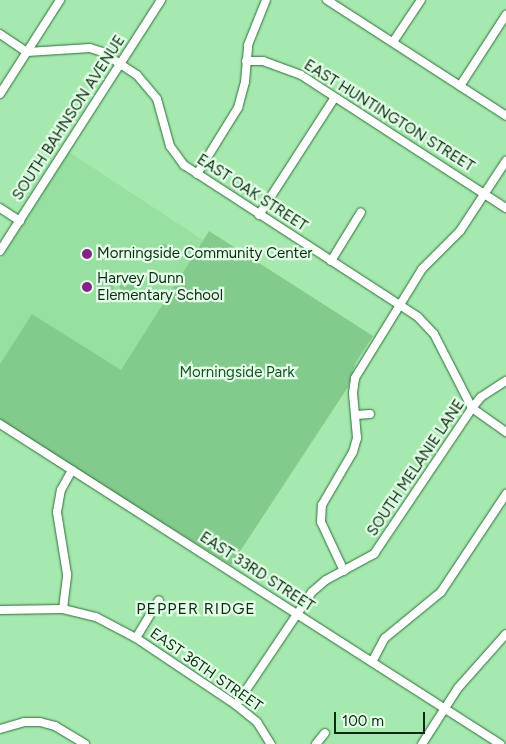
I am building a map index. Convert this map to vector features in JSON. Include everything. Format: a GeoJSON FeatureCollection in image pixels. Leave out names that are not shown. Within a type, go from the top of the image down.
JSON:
{"type":"FeatureCollection","features":[{"type":"Feature","properties":{"kind":"street"},"geometry":{"type":"LineString","coordinates":[[0,94],[60,0]]}},
{"type":"Feature","properties":{"kind":"street","name":"SOUTH BAHNSON AVENUE"},"geometry":{"type":"LineString","coordinates":[[0,251],[161,0]]}},
{"type":"Feature","properties":{"kind":"street"},"geometry":{"type":"LineString","coordinates":[[197,174],[238,108],[252,32],[266,0]]}},
{"type":"Feature","properties":{"kind":"street"},"geometry":{"type":"LineString","coordinates":[[327,0],[506,116]]}},
{"type":"Feature","properties":{"kind":"street"},"geometry":{"type":"LineString","coordinates":[[393,42],[421,0]]}},
{"type":"Feature","properties":{"kind":"street"},"geometry":{"type":"LineString","coordinates":[[460,86],[506,15]]}},
{"type":"Feature","properties":{"kind":"street"},"geometry":{"type":"LineString","coordinates":[[0,34],[27,52]]}},
{"type":"Feature","properties":{"kind":"street","name":"EAST OAK STREET"},"geometry":{"type":"LineString","coordinates":[[27,52],[90,48],[121,63],[152,91],[174,154],[197,174],[418,317],[434,334],[472,408],[506,432]]}},
{"type":"Feature","properties":{"kind":"street","name":"EAST HUNTINGTON STREET"},"geometry":{"type":"LineString","coordinates":[[246,61],[283,67],[335,97],[486,193],[506,208]]}},
{"type":"Feature","properties":{"kind":"street"},"geometry":{"type":"LineString","coordinates":[[259,214],[335,97]]}},
{"type":"Feature","properties":{"kind":"street"},"geometry":{"type":"LineString","coordinates":[[344,571],[321,522],[322,505],[353,452],[357,438],[353,393],[356,378],[422,269],[460,231],[506,160]]}},
{"type":"Feature","properties":{"kind":"street"},"geometry":{"type":"LineString","coordinates":[[0,208],[20,221]]}},
{"type":"Feature","properties":{"kind":"street"},"geometry":{"type":"LineString","coordinates":[[331,261],[361,212]]}},
{"type":"Feature","properties":{"kind":"street","name":"SOUTH MELANIE LANE"},"geometry":{"type":"LineString","coordinates":[[236,705],[296,614],[317,586],[365,561],[385,542],[472,408],[481,397],[506,381]]}},
{"type":"Feature","properties":{"kind":"street"},"geometry":{"type":"LineString","coordinates":[[356,415],[370,414]]}},
{"type":"Feature","properties":{"kind":"street","name":"EAST 33RD STREET"},"geometry":{"type":"LineString","coordinates":[[0,424],[500,744]]}},
{"type":"Feature","properties":{"kind":"street"},"geometry":{"type":"LineString","coordinates":[[64,609],[67,574],[57,512],[61,490],[72,470]]}},
{"type":"Feature","properties":{"kind":"street"},"geometry":{"type":"LineString","coordinates":[[372,662],[385,638],[441,592],[451,581],[506,494]]}},
{"type":"Feature","properties":{"kind":"street"},"geometry":{"type":"LineString","coordinates":[[136,638],[159,600]]}},
{"type":"Feature","properties":{"kind":"street","name":"EAST 36TH STREET"},"geometry":{"type":"LineString","coordinates":[[0,610],[64,609],[96,617],[136,638],[236,705],[257,722],[271,744]]}},
{"type":"Feature","properties":{"kind":"street"},"geometry":{"type":"LineString","coordinates":[[422,744],[458,688],[506,634]]}},
{"type":"Feature","properties":{"kind":"street"},"geometry":{"type":"LineString","coordinates":[[0,729],[24,722],[40,722],[55,726],[83,744]]}},
{"type":"Feature","properties":{"kind":"street"},"geometry":{"type":"LineString","coordinates":[[316,744],[325,733]]}},
{"type":"Feature","properties":{"kind":"shaded area","name":"Harvey Dunn Elementary School"},"geometry":{"type":"Polygon","coordinates":[[[69,152],[203,240],[121,370],[32,314],[0,364],[0,260],[69,152]]]}},
{"type":"Feature","properties":{"kind":"green space","name":"Morningside Park"},"geometry":{"type":"Polygon","coordinates":[[[209,231],[373,336],[356,362],[348,387],[231,565],[0,422],[0,364],[32,314],[121,370],[209,231]]]}},
{"type":"Feature","properties":{"kind":"green space"},"geometry":{"type":"Polygon","coordinates":[[[161,244],[167,244],[171,251],[167,258],[161,258],[157,254],[157,248],[161,244]]]}},
{"type":"Feature","properties":{"kind":"green space"},"geometry":{"type":"Polygon","coordinates":[[[132,275],[136,297],[122,299],[118,277],[132,275]]]}},
{"type":"Feature","properties":{"kind":"green space"},"geometry":{"type":"Polygon","coordinates":[[[105,281],[111,284],[114,290],[111,296],[105,299],[99,296],[96,290],[99,284],[105,281]]]}},
{"type":"Feature","properties":{"kind":"place","name":"Morningside Community Center"},"geometry":{"type":"Point","coordinates":[87,254]}},
{"type":"Feature","properties":{"kind":"place","name":"Harvey Dunn Elementary School"},"geometry":{"type":"Point","coordinates":[87,287]}},
{"type":"Feature","properties":{"kind":"district","name":"PEPPER RIDGE"},"geometry":{"type":"Point","coordinates":[196,609]}}]}
